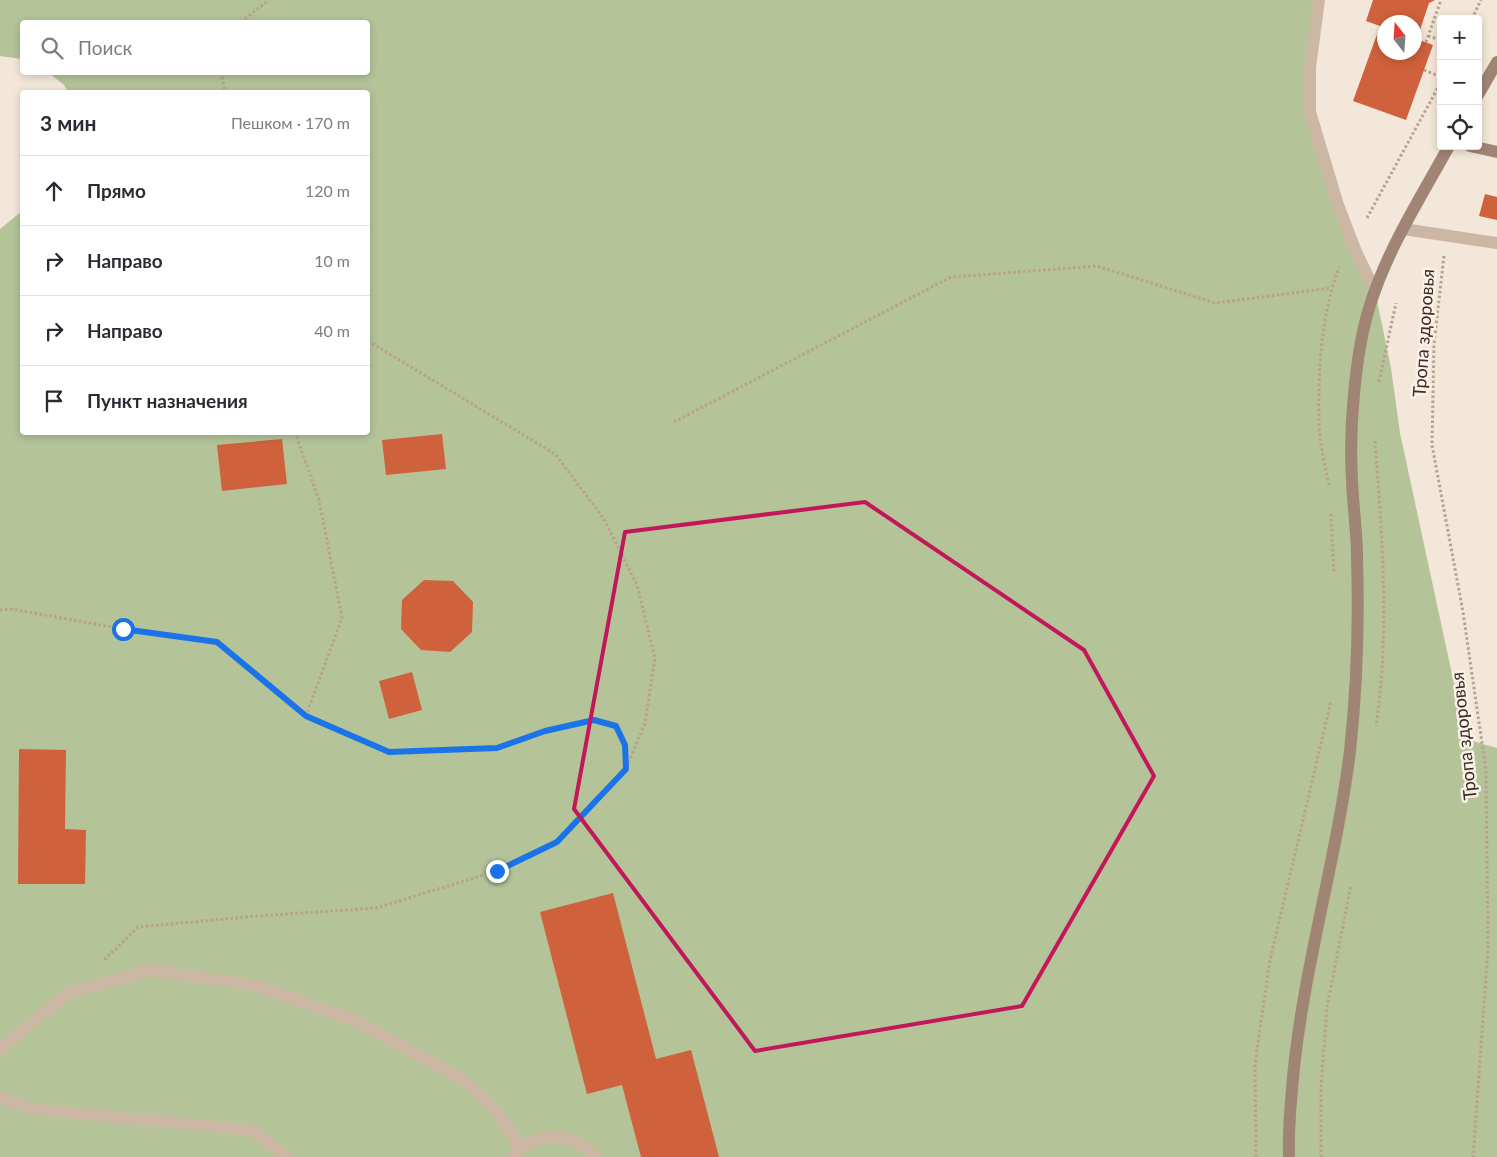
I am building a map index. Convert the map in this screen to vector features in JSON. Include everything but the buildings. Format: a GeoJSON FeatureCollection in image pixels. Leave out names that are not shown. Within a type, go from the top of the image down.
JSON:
{"type":"FeatureCollection","features":[{"type":"Feature","properties":{"kind":"main road"},"geometry":{"type":"LineString","coordinates":[[1482,88],[1497,62]]}},
{"type":"Feature","properties":{"kind":"main road"},"geometry":{"type":"LineString","coordinates":[[1482,149],[1497,152]]}},
{"type":"Feature","properties":{"kind":"main road"},"geometry":{"type":"LineString","coordinates":[[1289,1157],[1288,1140],[1296,1039],[1334,846],[1357,677],[1357,558],[1352,477],[1355,397],[1365,324],[1375,292],[1403,229],[1447,150]]}},
{"type":"Feature","properties":{"kind":"lane"},"geometry":{"type":"LineString","coordinates":[[1319,0],[1310,67],[1310,112],[1338,205],[1356,252],[1375,292]]}},
{"type":"Feature","properties":{"kind":"lane"},"geometry":{"type":"LineString","coordinates":[[1403,229],[1497,243]]}},
{"type":"Feature","properties":{"kind":"lane"},"geometry":{"type":"LineString","coordinates":[[0,1049],[68,993],[151,970],[257,986],[356,1021],[464,1080],[498,1114],[517,1152],[539,1139],[559,1137],[579,1142],[595,1157]]}},
{"type":"Feature","properties":{"kind":"lane"},"geometry":{"type":"LineString","coordinates":[[0,1098],[33,1109],[252,1130],[287,1157]]}},
{"type":"Feature","properties":{"kind":"path"},"geometry":{"type":"LineString","coordinates":[[243,20],[268,0]]}},
{"type":"Feature","properties":{"kind":"path"},"geometry":{"type":"LineString","coordinates":[[1426,42],[1441,0]]}},
{"type":"Feature","properties":{"kind":"path"},"geometry":{"type":"LineString","coordinates":[[1474,15],[1481,0]]}},
{"type":"Feature","properties":{"kind":"path"},"geometry":{"type":"LineString","coordinates":[[1428,36],[1437,39]]}},
{"type":"Feature","properties":{"kind":"path"},"geometry":{"type":"LineString","coordinates":[[1424,70],[1437,75]]}},
{"type":"Feature","properties":{"kind":"path"},"geometry":{"type":"LineString","coordinates":[[222,75],[225,90]]}},
{"type":"Feature","properties":{"kind":"path"},"geometry":{"type":"LineString","coordinates":[[1367,218],[1437,89]]}},
{"type":"Feature","properties":{"kind":"path","name":"Тропа здоровья"},"geometry":{"type":"LineString","coordinates":[[1444,255],[1434,344],[1432,445],[1463,612],[1486,771],[1488,948],[1473,1157]]}},
{"type":"Feature","properties":{"kind":"path"},"geometry":{"type":"LineString","coordinates":[[1329,488],[1319,423],[1324,320],[1331,288],[1340,265]]}},
{"type":"Feature","properties":{"kind":"path"},"geometry":{"type":"LineString","coordinates":[[674,422],[951,276],[1097,266],[1215,303],[1331,288]]}},
{"type":"Feature","properties":{"kind":"path"},"geometry":{"type":"LineString","coordinates":[[96,966],[138,927],[376,908],[497,871],[557,842],[626,769],[645,723],[655,658],[637,585],[604,518],[555,454],[370,343]]}},
{"type":"Feature","properties":{"kind":"path"},"geometry":{"type":"LineString","coordinates":[[296,435],[319,500],[342,618],[306,716]]}},
{"type":"Feature","properties":{"kind":"path"},"geometry":{"type":"LineString","coordinates":[[1330,507],[1334,577]]}},
{"type":"Feature","properties":{"kind":"path"},"geometry":{"type":"LineString","coordinates":[[0,610],[11,609],[123,629],[217,642],[306,716],[389,752],[497,748],[545,731],[594,720],[616,726],[625,745],[626,769]]}},
{"type":"Feature","properties":{"kind":"path"},"geometry":{"type":"LineString","coordinates":[[1256,1157],[1256,1064],[1270,960],[1331,699]]}},
{"type":"Feature","properties":{"kind":"highlighted area"},"geometry":{"type":"Polygon","coordinates":[[[865,502],[1084,650],[1154,776],[1022,1006],[755,1051],[574,809],[625,532],[865,502]]]}},
{"type":"Feature","properties":{"kind":"green space"},"geometry":{"type":"Polygon","coordinates":[[[0,0],[1319,0],[1310,112],[1375,291],[1391,368],[1400,433],[1466,739],[1497,748],[1497,1157],[0,1157],[0,229],[20,213],[20,435],[370,435],[370,90],[67,90],[64,85],[52,75],[370,75],[370,20],[20,20],[20,59],[0,56],[0,0]]]}},
{"type":"Feature","properties":{"kind":"route"},"geometry":{"type":"LineString","coordinates":[[123,629],[217,642],[306,716],[389,752],[444,752],[497,748],[545,731],[594,720],[616,726],[625,745],[626,769],[557,842],[497,871]]}}]}
